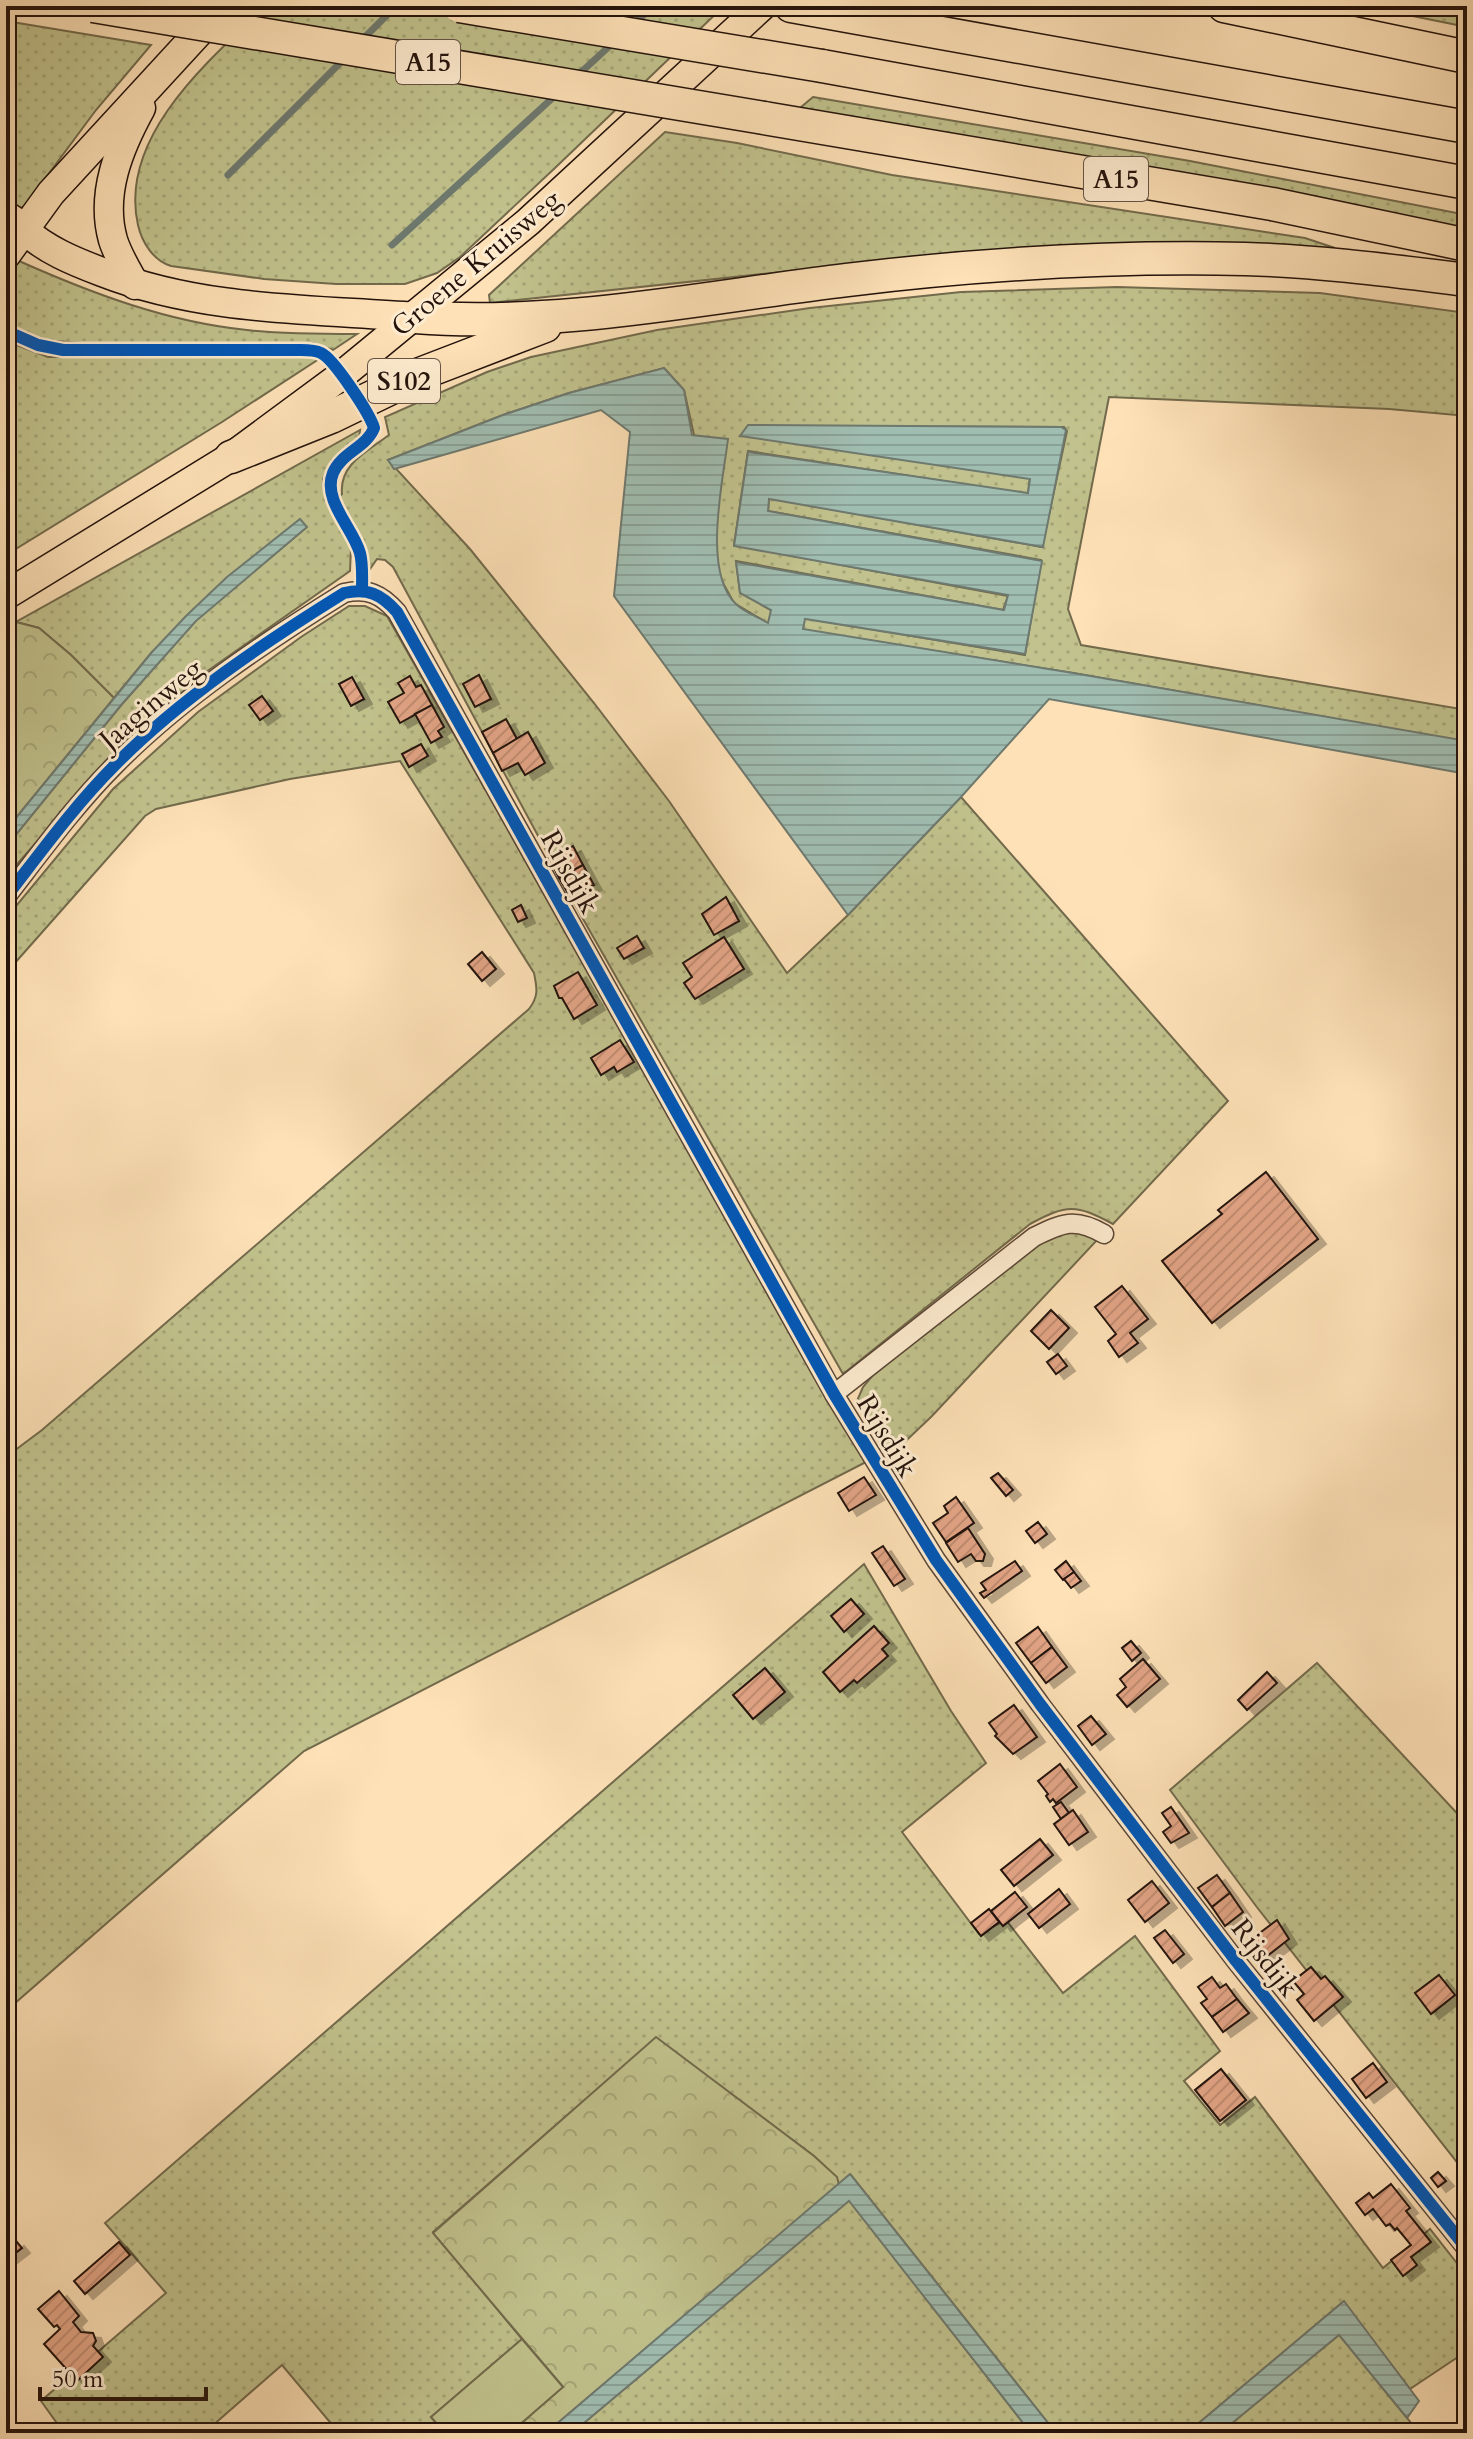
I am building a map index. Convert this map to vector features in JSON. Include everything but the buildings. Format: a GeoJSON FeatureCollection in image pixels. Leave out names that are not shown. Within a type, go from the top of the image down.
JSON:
{"type":"FeatureCollection","features":[{"type":"Feature","properties":{"kind":"highway","name":"A15"},"geometry":{"type":"LineString","coordinates":[[93,6],[1272,204],[1467,245]]}},
{"type":"Feature","properties":{"kind":"highway","name":"A15"},"geometry":{"type":"LineString","coordinates":[[459,6],[822,66],[1467,183]]}},
{"type":"Feature","properties":{"kind":"highway"},"geometry":{"type":"LineString","coordinates":[[791,6],[1467,127]]}},
{"type":"Feature","properties":{"kind":"highway"},"geometry":{"type":"LineString","coordinates":[[1224,6],[1467,57]]}},
{"type":"Feature","properties":{"kind":"highway"},"geometry":{"type":"LineString","coordinates":[[415,317],[467,321],[669,305],[933,271],[1131,259],[1247,259],[1467,280]]}},
{"type":"Feature","properties":{"kind":"highway","name":"S102"},"geometry":{"type":"LineString","coordinates":[[231,457],[331,417],[408,379],[581,312]]}},
{"type":"Feature","properties":{"kind":"main road","name":"S102"},"geometry":{"type":"LineString","coordinates":[[223,6],[12,234],[135,285],[233,304],[415,317]]}},
{"type":"Feature","properties":{"kind":"main road","name":"Groene Kruisweg"},"geometry":{"type":"LineString","coordinates":[[6,595],[231,457],[415,317],[528,222],[762,6]]}},
{"type":"Feature","properties":{"kind":"main road","name":"S102"},"geometry":{"type":"LineString","coordinates":[[135,285],[113,241],[109,196],[118,156],[157,79]]}},
{"type":"Feature","properties":{"kind":"street","name":"Jaaginweg"},"geometry":{"type":"LineString","coordinates":[[6,897],[68,818],[116,764],[178,710],[303,618],[344,593],[362,590]]}},
{"type":"Feature","properties":{"kind":"street","name":"Rijsdijk"},"geometry":{"type":"LineString","coordinates":[[362,590],[374,592],[397,612],[834,1394],[936,1560],[1040,1704],[1236,1961],[1467,2249]]}},
{"type":"Feature","properties":{"kind":"street","name":"Rijsdijk"},"geometry":{"type":"LineString","coordinates":[[834,1394],[1034,1237],[1062,1223],[1088,1225],[1104,1234]]}},
{"type":"Feature","properties":{"kind":"green space"},"geometry":{"type":"Polygon","coordinates":[[[266,6],[724,6],[460,257],[437,273],[405,284],[336,284],[264,279],[171,266],[159,260],[150,250],[138,225],[135,193],[142,161],[155,131],[195,76],[266,6]]]}},
{"type":"Feature","properties":{"kind":"green space"},"geometry":{"type":"Polygon","coordinates":[[[1363,6],[1467,6],[1467,27],[1363,6]]]}},
{"type":"Feature","properties":{"kind":"green space"},"geometry":{"type":"Polygon","coordinates":[[[6,21],[151,45],[96,110],[24,207],[16,209],[6,203],[6,21]]]}},
{"type":"Feature","properties":{"kind":"green space"},"geometry":{"type":"Polygon","coordinates":[[[813,97],[1190,161],[1467,215],[1467,232],[800,108],[813,97]]]}},
{"type":"Feature","properties":{"kind":"green space"},"geometry":{"type":"Polygon","coordinates":[[[665,132],[737,143],[892,175],[1305,238],[1335,248],[1134,244],[791,271],[490,303],[489,295],[665,132]]]}},
{"type":"Feature","properties":{"kind":"green space"},"geometry":{"type":"Polygon","coordinates":[[[19,261],[102,295],[188,320],[261,331],[357,334],[333,350],[313,343],[96,344],[42,340],[6,326],[6,279],[19,261]]]}},
{"type":"Feature","properties":{"kind":"green space"},"geometry":{"type":"Polygon","coordinates":[[[1117,287],[1320,293],[1467,313],[1467,416],[1389,409],[1109,397],[1068,609],[1081,645],[1467,710],[1467,742],[1073,673],[803,630],[804,618],[1025,655],[1041,560],[768,511],[769,498],[1042,547],[1067,431],[1064,427],[748,426],[1030,477],[1028,494],[748,451],[734,545],[1008,596],[1003,610],[736,561],[740,592],[772,611],[769,624],[734,603],[717,572],[717,538],[684,390],[664,368],[569,393],[503,415],[388,460],[470,549],[594,703],[669,801],[787,973],[848,915],[961,797],[1228,1101],[1113,1224],[1090,1213],[1072,1209],[1053,1213],[1030,1224],[843,1374],[583,919],[393,567],[385,560],[377,559],[368,572],[351,547],[350,571],[206,672],[122,744],[6,877],[6,847],[122,704],[196,620],[307,527],[152,652],[114,698],[39,628],[16,622],[360,430],[359,439],[332,461],[323,479],[331,503],[342,494],[342,484],[350,466],[389,435],[385,417],[487,372],[531,357],[657,330],[810,308],[961,292],[1117,287]]]}},
{"type":"Feature","properties":{"kind":"green space"},"geometry":{"type":"Polygon","coordinates":[[[6,341],[48,357],[311,356],[319,359],[6,555],[6,341]]]}},
{"type":"Feature","properties":{"kind":"green space"},"geometry":{"type":"Polygon","coordinates":[[[349,606],[365,606],[387,616],[866,1462],[304,1751],[6,2011],[6,1457],[42,1430],[529,1009],[536,996],[534,973],[400,761],[290,779],[156,809],[145,816],[6,973],[6,918],[113,789],[198,712],[349,606]]]}},
{"type":"Feature","properties":{"kind":"green space"},"geometry":{"type":"Polygon","coordinates":[[[16,622],[39,628],[114,698],[6,830],[6,629],[16,622]]]}},
{"type":"Feature","properties":{"kind":"green space"},"geometry":{"type":"Polygon","coordinates":[[[1071,1227],[1099,1238],[932,1416],[889,1457],[857,1401],[863,1387],[873,1375],[1040,1240],[1071,1227]]]}},
{"type":"Feature","properties":{"kind":"green space"},"geometry":{"type":"Polygon","coordinates":[[[864,1564],[951,1711],[986,1763],[902,1832],[979,1934],[1006,1920],[1063,1993],[1135,1936],[1220,2051],[1184,2081],[1220,2125],[1255,2097],[1383,2268],[1430,2229],[1467,2276],[1467,2351],[1410,2389],[1343,2302],[1187,2433],[1056,2433],[851,2175],[839,2185],[836,2177],[814,2156],[656,2038],[433,2232],[522,2339],[431,2417],[445,2433],[339,2433],[282,2365],[204,2433],[64,2433],[41,2401],[166,2293],[105,2223],[864,1564]]]}},
{"type":"Feature","properties":{"kind":"green space"},"geometry":{"type":"Polygon","coordinates":[[[1317,1663],[1467,1824],[1467,2175],[1256,1906],[1170,1790],[1317,1663]]]}},
{"type":"Feature","properties":{"kind":"green space"},"geometry":{"type":"Polygon","coordinates":[[[656,2037],[814,2156],[837,2177],[839,2185],[546,2433],[510,2433],[563,2387],[433,2233],[656,2037]]]}},
{"type":"Feature","properties":{"kind":"green space"},"geometry":{"type":"Polygon","coordinates":[[[849,2200],[1031,2433],[572,2433],[849,2200]]]}},
{"type":"Feature","properties":{"kind":"green space"},"geometry":{"type":"Polygon","coordinates":[[[1340,2334],[1419,2433],[1220,2433],[1340,2334]]]}},
{"type":"Feature","properties":{"kind":"green space"},"geometry":{"type":"Polygon","coordinates":[[[522,2339],[563,2387],[510,2433],[445,2433],[431,2417],[522,2339]]]}},
{"type":"Feature","properties":{"kind":"shaded area"},"geometry":{"type":"Polygon","coordinates":[[[664,368],[684,390],[692,435],[728,439],[717,525],[720,571],[726,589],[736,604],[768,623],[771,610],[740,593],[736,562],[1004,610],[1008,595],[734,546],[748,452],[1028,493],[1030,479],[740,436],[748,425],[1061,427],[1066,430],[1043,547],[769,499],[768,511],[1042,561],[1025,654],[805,619],[803,629],[1467,741],[1467,774],[1049,699],[848,915],[614,596],[630,432],[601,410],[394,469],[388,460],[569,393],[664,368]]]}},
{"type":"Feature","properties":{"kind":"shaded area"},"geometry":{"type":"Polygon","coordinates":[[[300,519],[307,527],[196,621],[122,704],[6,847],[6,830],[152,652],[227,577],[300,519]]]}},
{"type":"Feature","properties":{"kind":"shaded area"},"geometry":{"type":"Polygon","coordinates":[[[850,2174],[1056,2433],[1031,2433],[849,2201],[572,2433],[546,2433],[850,2174]]]}},
{"type":"Feature","properties":{"kind":"shaded area"},"geometry":{"type":"Polygon","coordinates":[[[1344,2301],[1419,2401],[1407,2418],[1339,2335],[1220,2433],[1187,2433],[1344,2301]]]}},
{"type":"Feature","properties":{"kind":"waterway"},"geometry":{"type":"LineString","coordinates":[[361,41],[396,6]]}},
{"type":"Feature","properties":{"kind":"waterway"},"geometry":{"type":"LineString","coordinates":[[633,25],[653,6]]}},
{"type":"Feature","properties":{"kind":"waterway"},"geometry":{"type":"LineString","coordinates":[[577,76],[615,41]]}},
{"type":"Feature","properties":{"kind":"waterway"},"geometry":{"type":"LineString","coordinates":[[228,175],[344,59]]}},
{"type":"Feature","properties":{"kind":"waterway"},"geometry":{"type":"LineString","coordinates":[[392,245],[559,92]]}},
{"type":"Feature","properties":{"kind":"cycle path"},"geometry":{"type":"LineString","coordinates":[[6,331],[38,345],[63,350],[304,350],[327,357],[351,388],[374,428],[371,435],[337,466],[331,483],[335,504],[360,553],[362,590]]}},
{"type":"Feature","properties":{"kind":"cycle path"},"geometry":{"type":"LineString","coordinates":[[6,897],[100,780],[195,694],[344,593],[367,592],[391,606],[834,1394],[936,1560],[1040,1704],[1236,1961],[1467,2249]]}}]}
